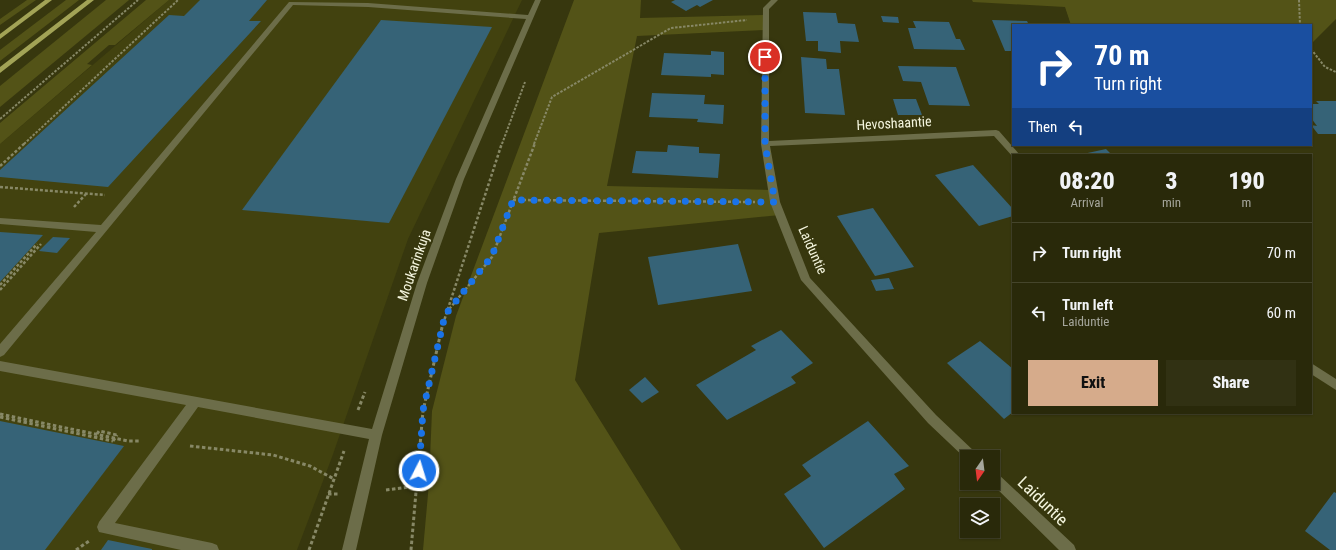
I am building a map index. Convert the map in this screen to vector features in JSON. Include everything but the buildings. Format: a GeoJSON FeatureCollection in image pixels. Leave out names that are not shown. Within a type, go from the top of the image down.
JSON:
{"type":"FeatureCollection","features":[{"type":"Feature","properties":{"kind":"main road"},"geometry":{"type":"LineString","coordinates":[[0,37],[49,0]]}},
{"type":"Feature","properties":{"kind":"main road"},"geometry":{"type":"LineString","coordinates":[[0,71],[91,0]]}},
{"type":"Feature","properties":{"kind":"street","name":"Moukarinkuja"},"geometry":{"type":"LineString","coordinates":[[349,550],[376,435],[422,283],[460,179],[538,0]]}},
{"type":"Feature","properties":{"kind":"street","name":"Laiduntie"},"geometry":{"type":"LineString","coordinates":[[775,0],[766,8],[765,144],[775,202],[806,280],[932,419],[965,450]]}},
{"type":"Feature","properties":{"kind":"street"},"geometry":{"type":"LineString","coordinates":[[0,352],[104,229],[290,3],[368,6],[530,17]]}},
{"type":"Feature","properties":{"kind":"street","name":"Hevoshaantie"},"geometry":{"type":"LineString","coordinates":[[765,144],[996,133],[1015,154]]}},
{"type":"Feature","properties":{"kind":"street"},"geometry":{"type":"LineString","coordinates":[[0,221],[104,229]]}},
{"type":"Feature","properties":{"kind":"street"},"geometry":{"type":"LineString","coordinates":[[0,366],[376,435]]}},
{"type":"Feature","properties":{"kind":"street"},"geometry":{"type":"LineString","coordinates":[[1312,369],[1336,385]]}},
{"type":"Feature","properties":{"kind":"street"},"geometry":{"type":"LineString","coordinates":[[195,402],[104,527],[212,550]]}},
{"type":"Feature","properties":{"kind":"street","name":"Laiduntie"},"geometry":{"type":"LineString","coordinates":[[1000,484],[1069,550]]}},
{"type":"Feature","properties":{"kind":"path"},"geometry":{"type":"LineString","coordinates":[[0,118],[138,0]]}},
{"type":"Feature","properties":{"kind":"path"},"geometry":{"type":"LineString","coordinates":[[0,166],[178,0]]}},
{"type":"Feature","properties":{"kind":"path"},"geometry":{"type":"LineString","coordinates":[[1299,0],[1300,24]]}},
{"type":"Feature","properties":{"kind":"path"},"geometry":{"type":"LineString","coordinates":[[445,315],[492,256],[552,97],[671,28],[766,19]]}},
{"type":"Feature","properties":{"kind":"path"},"geometry":{"type":"LineString","coordinates":[[1312,50],[1324,67],[1336,72]]}},
{"type":"Feature","properties":{"kind":"path"},"geometry":{"type":"LineString","coordinates":[[411,550],[423,410],[445,315],[492,171],[528,74]]}},
{"type":"Feature","properties":{"kind":"path"},"geometry":{"type":"LineString","coordinates":[[0,187],[130,197]]}},
{"type":"Feature","properties":{"kind":"path"},"geometry":{"type":"LineString","coordinates":[[513,200],[775,202]]}},
{"type":"Feature","properties":{"kind":"path"},"geometry":{"type":"LineString","coordinates":[[0,285],[33,249]]}},
{"type":"Feature","properties":{"kind":"path"},"geometry":{"type":"LineString","coordinates":[[0,290],[37,249]]}},
{"type":"Feature","properties":{"kind":"path"},"geometry":{"type":"LineString","coordinates":[[0,417],[113,441],[117,435],[99,432],[97,434]]}},
{"type":"Feature","properties":{"kind":"shaded area"},"geometry":{"type":"Polygon","coordinates":[[[27,0],[36,0],[0,25],[0,19],[27,0]]]}},
{"type":"Feature","properties":{"kind":"shaded area"},"geometry":{"type":"Polygon","coordinates":[[[66,0],[79,0],[0,61],[0,50],[66,0]]]}},
{"type":"Feature","properties":{"kind":"shaded area"},"geometry":{"type":"Polygon","coordinates":[[[106,0],[129,0],[0,107],[0,86],[106,0]]]}},
{"type":"Feature","properties":{"kind":"shaded area"},"geometry":{"type":"Polygon","coordinates":[[[146,0],[169,0],[115,45],[109,45],[87,64],[92,65],[0,144],[0,123],[146,0]]]}},
{"type":"Feature","properties":{"kind":"shaded area"},"geometry":{"type":"Polygon","coordinates":[[[169,0],[522,0],[408,239],[332,457],[297,550],[0,550],[0,144],[169,0]]]}},
{"type":"Feature","properties":{"kind":"shaded area"},"geometry":{"type":"Polygon","coordinates":[[[574,0],[641,0],[640,18],[766,15],[766,30],[637,36],[607,186],[773,190],[780,215],[599,233],[575,380],[681,550],[423,550],[429,483],[432,411],[456,316],[574,0]]]}},
{"type":"Feature","properties":{"kind":"shaded area"},"geometry":{"type":"Polygon","coordinates":[[[972,0],[1336,0],[1336,19],[1312,43],[1312,24],[1071,24],[1065,7],[973,2],[972,0]]]}},
{"type":"Feature","properties":{"kind":"route"},"geometry":{"type":"LineString","coordinates":[[419,471],[423,410],[445,315],[492,256],[513,200],[775,202],[765,144],[765,57]]}}]}
